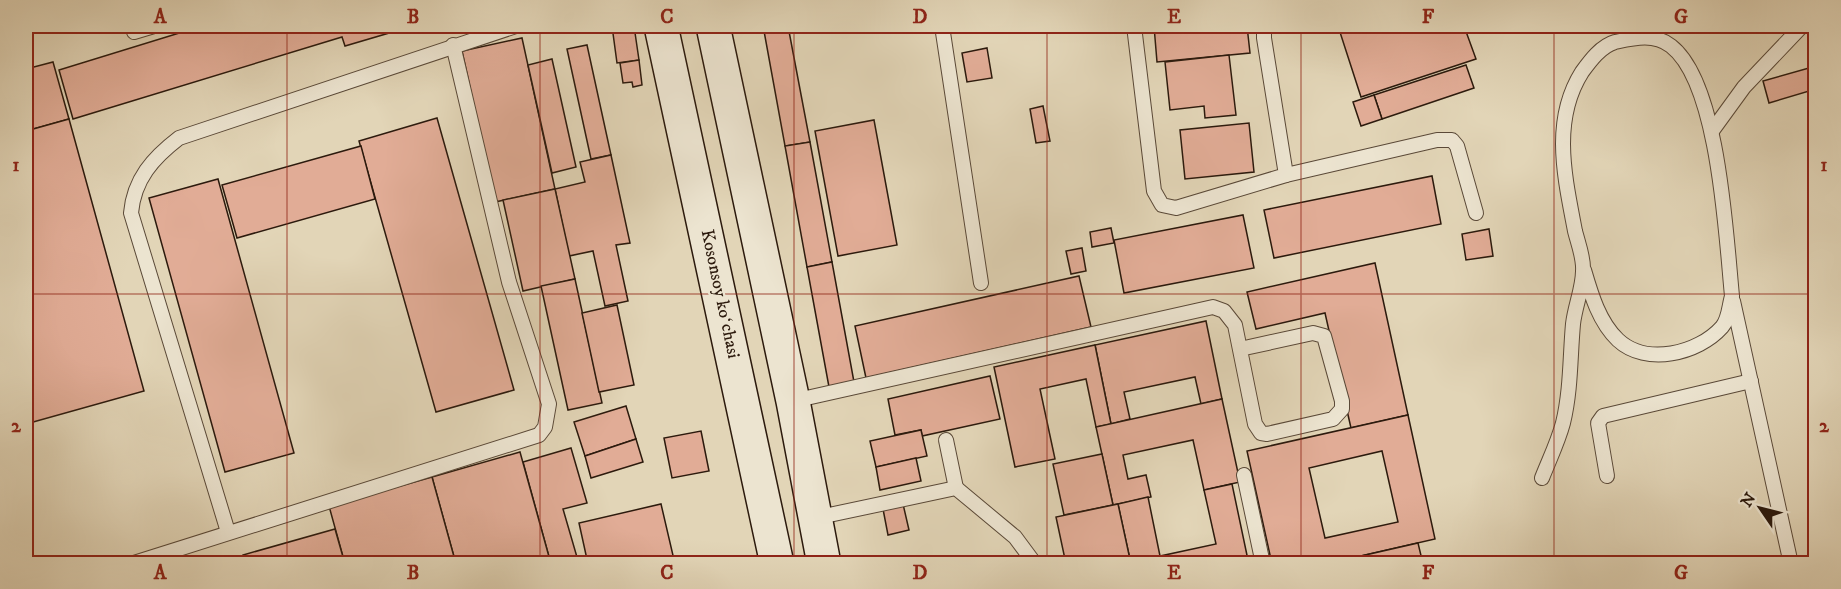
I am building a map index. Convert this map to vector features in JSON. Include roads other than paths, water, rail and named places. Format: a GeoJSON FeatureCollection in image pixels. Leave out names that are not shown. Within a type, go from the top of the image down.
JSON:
{"type":"FeatureCollection","features":[{"type":"Feature","properties":{"kind":"street","name":"Kosonsoy koʻchasi"},"geometry":{"type":"LineString","coordinates":[[661,26],[777,564]]}},
{"type":"Feature","properties":{"kind":"street"},"geometry":{"type":"LineString","coordinates":[[713,26],[793,401],[824,564]]}},
{"type":"Feature","properties":{"kind":"lane"},"geometry":{"type":"LineString","coordinates":[[134,32],[154,26]]}},
{"type":"Feature","properties":{"kind":"lane"},"geometry":{"type":"LineString","coordinates":[[228,532],[131,213],[138,182],[154,157],[179,138],[453,45],[516,26]]}},
{"type":"Feature","properties":{"kind":"lane"},"geometry":{"type":"LineString","coordinates":[[942,26],[981,283]]}},
{"type":"Feature","properties":{"kind":"lane"},"geometry":{"type":"LineString","coordinates":[[1134,26],[1154,191],[1162,205],[1176,208],[1286,175],[1437,140],[1452,140],[1458,146],[1476,213]]}},
{"type":"Feature","properties":{"kind":"lane"},"geometry":{"type":"LineString","coordinates":[[1264,26],[1286,175]]}},
{"type":"Feature","properties":{"kind":"lane"},"geometry":{"type":"LineString","coordinates":[[1712,131],[1744,87],[1802,26]]}},
{"type":"Feature","properties":{"kind":"lane"},"geometry":{"type":"LineString","coordinates":[[1732,296],[1722,326],[1705,340],[1684,350],[1652,356],[1635,352],[1618,340],[1604,322],[1591,295],[1584,270],[1567,189],[1562,142],[1567,108],[1576,83],[1590,60],[1609,44],[1639,36],[1665,41],[1681,54],[1694,76],[1712,131],[1732,296],[1791,564]]}},
{"type":"Feature","properties":{"kind":"lane"},"geometry":{"type":"LineString","coordinates":[[131,564],[161,559],[228,532],[539,435],[545,427],[549,404],[509,282],[453,45]]}},
{"type":"Feature","properties":{"kind":"lane"},"geometry":{"type":"LineString","coordinates":[[1542,478],[1563,425],[1570,378],[1574,323],[1584,270]]}},
{"type":"Feature","properties":{"kind":"lane"},"geometry":{"type":"LineString","coordinates":[[793,401],[1213,307],[1224,311],[1235,325],[1255,423],[1261,433],[1338,416],[1342,401],[1324,336],[1313,333],[1240,349]]}},
{"type":"Feature","properties":{"kind":"lane"},"geometry":{"type":"LineString","coordinates":[[1607,476],[1598,423],[1603,416],[1751,381]]}},
{"type":"Feature","properties":{"kind":"lane"},"geometry":{"type":"LineString","coordinates":[[946,440],[956,488],[1015,537],[1035,564]]}},
{"type":"Feature","properties":{"kind":"lane"},"geometry":{"type":"LineString","coordinates":[[1244,475],[1263,564]]}},
{"type":"Feature","properties":{"kind":"lane"},"geometry":{"type":"LineString","coordinates":[[815,518],[956,488]]}}]}
